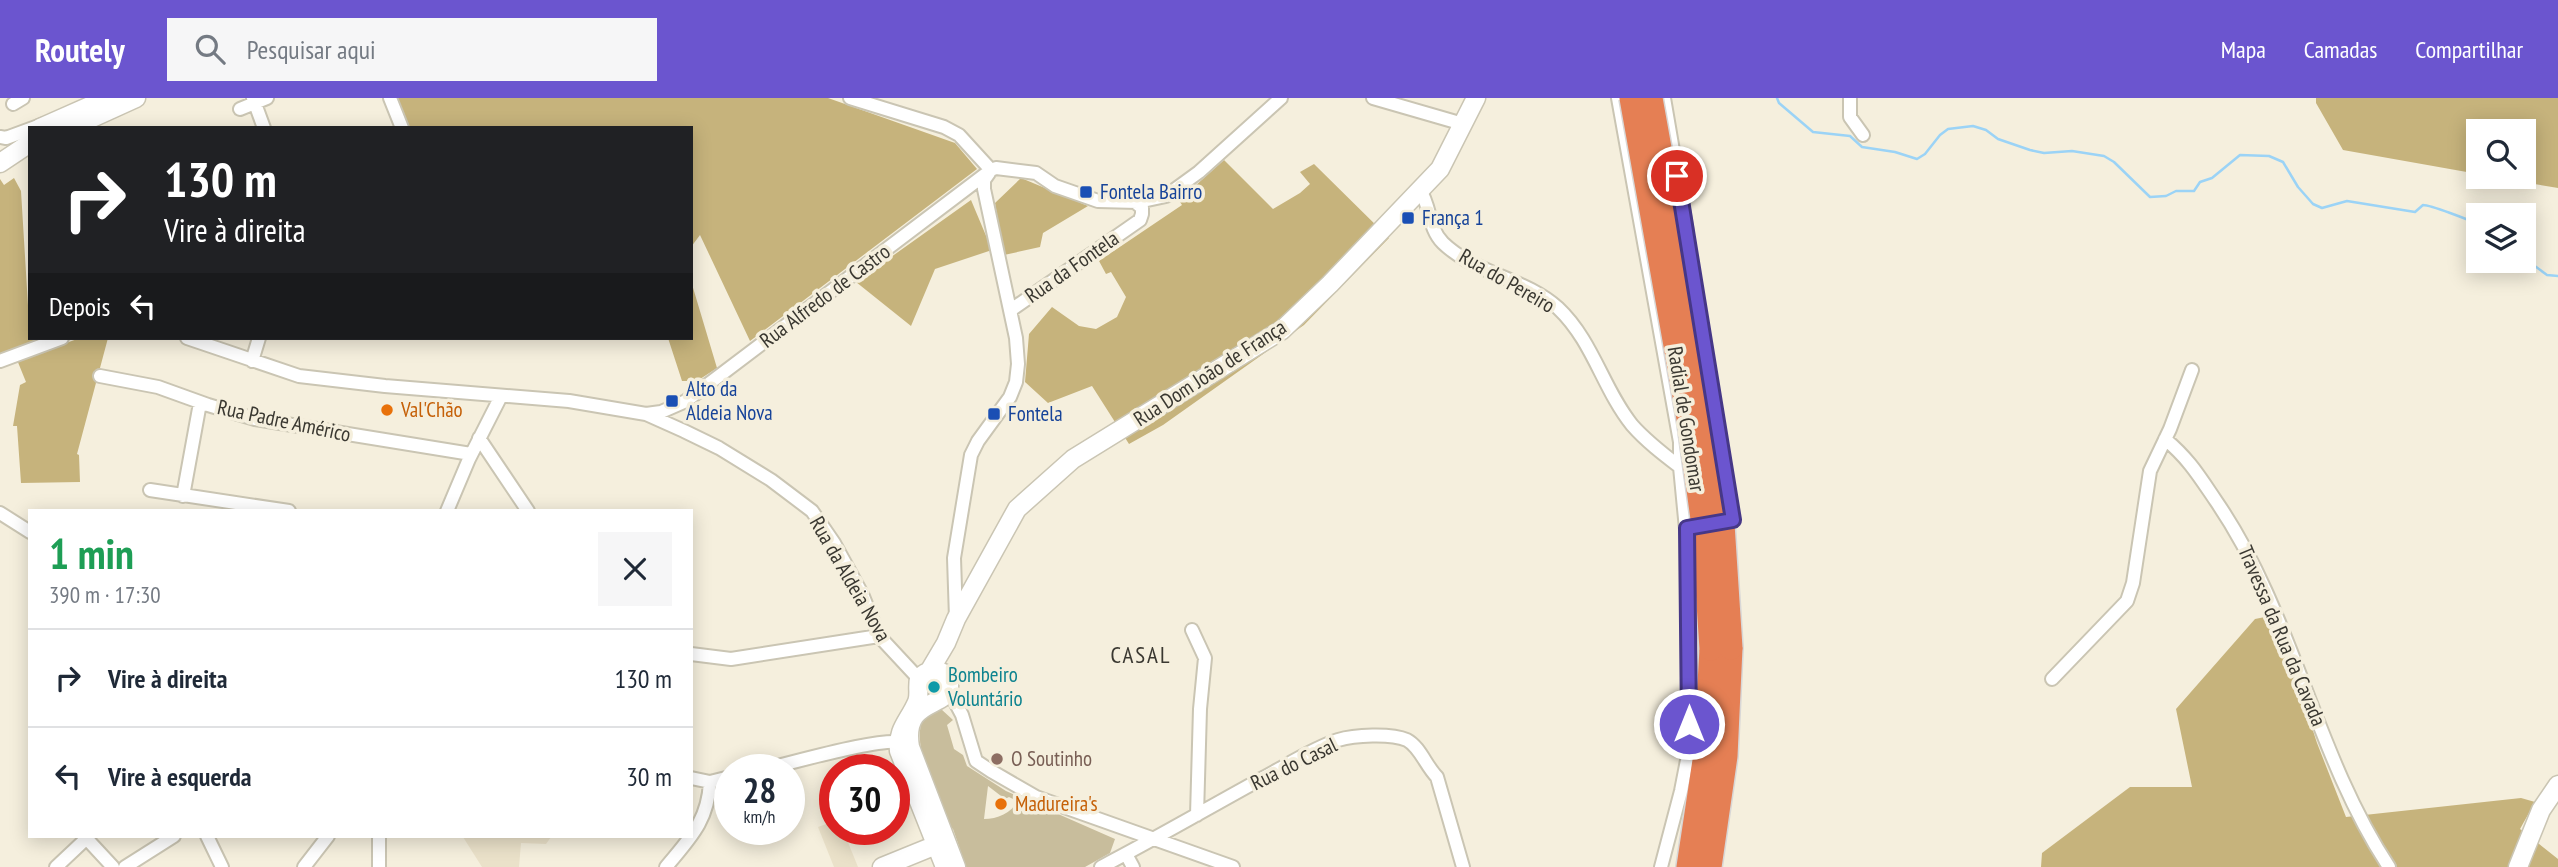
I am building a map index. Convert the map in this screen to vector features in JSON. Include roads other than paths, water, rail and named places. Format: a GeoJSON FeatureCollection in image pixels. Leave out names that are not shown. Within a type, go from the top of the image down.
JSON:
{"type":"FeatureCollection","features":[{"type":"Feature","properties":{"kind":"highway","name":"Radial de Gondomar"},"geometry":{"type":"LineString","coordinates":[[1631,98],[1689,424],[1721,648],[1688,867]]}},
{"type":"Feature","properties":{"kind":"highway","name":"Radial de Gondomar"},"geometry":{"type":"LineString","coordinates":[[1651,98],[1709,421],[1723,524],[1721,648],[1726,756],[1710,867]]}},
{"type":"Feature","properties":{"kind":"main road"},"geometry":{"type":"LineString","coordinates":[[55,125],[136,98]]}},
{"type":"Feature","properties":{"kind":"main road","name":"Rua Dom João de França"},"geometry":{"type":"LineString","coordinates":[[941,698],[949,685],[928,679],[956,619],[1017,509],[1073,459],[1282,330],[1440,169],[1476,98]]}},
{"type":"Feature","properties":{"kind":"main road"},"geometry":{"type":"LineString","coordinates":[[0,152],[28,133]]}},
{"type":"Feature","properties":{"kind":"main road"},"geometry":{"type":"LineString","coordinates":[[0,163],[28,144]]}},
{"type":"Feature","properties":{"kind":"main road"},"geometry":{"type":"LineString","coordinates":[[928,679],[926,699],[941,698]]}},
{"type":"Feature","properties":{"kind":"main road"},"geometry":{"type":"LineString","coordinates":[[904,744],[906,719],[928,679]]}},
{"type":"Feature","properties":{"kind":"main road"},"geometry":{"type":"LineString","coordinates":[[941,698],[922,708],[912,721],[899,751],[941,843],[956,867]]}},
{"type":"Feature","properties":{"kind":"main road"},"geometry":{"type":"LineString","coordinates":[[2518,867],[2541,810],[2558,785]]}},
{"type":"Feature","properties":{"kind":"main road"},"geometry":{"type":"LineString","coordinates":[[882,867],[941,843]]}},
{"type":"Feature","properties":{"kind":"main road"},"geometry":{"type":"LineString","coordinates":[[941,843],[945,867]]}},
{"type":"Feature","properties":{"kind":"street"},"geometry":{"type":"LineString","coordinates":[[390,98],[401,126]]}},
{"type":"Feature","properties":{"kind":"street"},"geometry":{"type":"LineString","coordinates":[[850,98],[944,127],[959,135],[991,170],[984,180],[987,202],[1011,310]]}},
{"type":"Feature","properties":{"kind":"street","name":"Rua da Fontela"},"geometry":{"type":"LineString","coordinates":[[991,170],[996,168],[1036,173],[1055,186],[1098,201],[1135,202],[1166,196],[1281,98]]}},
{"type":"Feature","properties":{"kind":"street"},"geometry":{"type":"LineString","coordinates":[[1373,98],[1463,124]]}},
{"type":"Feature","properties":{"kind":"street"},"geometry":{"type":"LineString","coordinates":[[1618,98],[1680,442],[1687,528],[1689,750],[1661,867]]}},
{"type":"Feature","properties":{"kind":"street"},"geometry":{"type":"LineString","coordinates":[[1664,98],[1733,520],[1687,528]]}},
{"type":"Feature","properties":{"kind":"street"},"geometry":{"type":"LineString","coordinates":[[1850,98],[1850,117],[1863,135]]}},
{"type":"Feature","properties":{"kind":"street"},"geometry":{"type":"LineString","coordinates":[[240,109],[258,100],[264,126]]}},
{"type":"Feature","properties":{"kind":"street"},"geometry":{"type":"LineString","coordinates":[[382,121],[397,115]]}},
{"type":"Feature","properties":{"kind":"street"},"geometry":{"type":"LineString","coordinates":[[0,137],[6,138],[28,129]]}},
{"type":"Feature","properties":{"kind":"street","name":"Rua Alfredo de Castro"},"geometry":{"type":"LineString","coordinates":[[646,414],[661,412],[686,401],[991,170]]}},
{"type":"Feature","properties":{"kind":"street","name":"Rua do Pereiro"},"geometry":{"type":"LineString","coordinates":[[1420,190],[1433,231],[1443,243],[1467,261],[1534,292],[1558,308],[1594,356],[1631,424],[1680,467]]}},
{"type":"Feature","properties":{"kind":"street"},"geometry":{"type":"LineString","coordinates":[[964,192],[977,192],[987,202]]}},
{"type":"Feature","properties":{"kind":"street","name":"Rua da Fontela"},"geometry":{"type":"LineString","coordinates":[[956,619],[954,558],[971,455],[1010,397],[1016,382],[1016,338],[1011,310],[1140,220],[1142,208],[1135,202]]}},
{"type":"Feature","properties":{"kind":"street"},"geometry":{"type":"LineString","coordinates":[[0,361],[57,340]]}},
{"type":"Feature","properties":{"kind":"street","name":"Rua da Aldeia Nova"},"geometry":{"type":"LineString","coordinates":[[203,340],[252,361],[299,376],[569,401],[646,414],[689,433],[771,480],[812,511],[857,584],[879,636],[928,679]]}},
{"type":"Feature","properties":{"kind":"street"},"geometry":{"type":"LineString","coordinates":[[252,361],[258,340]]}},
{"type":"Feature","properties":{"kind":"street"},"geometry":{"type":"LineString","coordinates":[[2052,679],[2127,601],[2133,583],[2150,471],[2192,370]]}},
{"type":"Feature","properties":{"kind":"street","name":"Rua Padre Américo"},"geometry":{"type":"LineString","coordinates":[[100,376],[158,387],[256,419],[471,454]]}},
{"type":"Feature","properties":{"kind":"street"},"geometry":{"type":"LineString","coordinates":[[447,509],[501,396]]}},
{"type":"Feature","properties":{"kind":"street"},"geometry":{"type":"LineString","coordinates":[[686,401],[683,419],[689,433]]}},
{"type":"Feature","properties":{"kind":"street"},"geometry":{"type":"LineString","coordinates":[[183,496],[200,402]]}},
{"type":"Feature","properties":{"kind":"street"},"geometry":{"type":"LineString","coordinates":[[479,438],[527,509]]}},
{"type":"Feature","properties":{"kind":"street","name":"Travessa da Rua da Cavada"},"geometry":{"type":"LineString","coordinates":[[2165,439],[2186,457],[2244,544],[2280,623],[2353,805],[2389,867]]}},
{"type":"Feature","properties":{"kind":"street"},"geometry":{"type":"LineString","coordinates":[[1680,467],[1725,461]]}},
{"type":"Feature","properties":{"kind":"street"},"geometry":{"type":"LineString","coordinates":[[150,490],[275,509]]}},
{"type":"Feature","properties":{"kind":"street"},"geometry":{"type":"LineString","coordinates":[[0,513],[28,531]]}},
{"type":"Feature","properties":{"kind":"street"},"geometry":{"type":"LineString","coordinates":[[1192,631],[1205,658],[1200,709],[1197,815]]}},
{"type":"Feature","properties":{"kind":"street"},"geometry":{"type":"LineString","coordinates":[[693,654],[731,659],[879,636]]}},
{"type":"Feature","properties":{"kind":"street"},"geometry":{"type":"LineString","coordinates":[[941,698],[953,698],[962,715],[976,761],[1036,797],[1233,867]]}},
{"type":"Feature","properties":{"kind":"street","name":"Rua do Casal"},"geometry":{"type":"LineString","coordinates":[[1101,867],[1338,740],[1363,735],[1404,739],[1416,746],[1427,766],[1437,777],[1463,867]]}},
{"type":"Feature","properties":{"kind":"street"},"geometry":{"type":"LineString","coordinates":[[805,760],[866,746],[904,744]]}},
{"type":"Feature","properties":{"kind":"street"},"geometry":{"type":"LineString","coordinates":[[693,778],[714,781]]}},
{"type":"Feature","properties":{"kind":"street"},"geometry":{"type":"LineString","coordinates":[[693,835],[704,818],[710,782]]}},
{"type":"Feature","properties":{"kind":"street"},"geometry":{"type":"LineString","coordinates":[[56,867],[88,838],[113,867]]}},
{"type":"Feature","properties":{"kind":"street"},"geometry":{"type":"LineString","coordinates":[[125,867],[171,838]]}},
{"type":"Feature","properties":{"kind":"street"},"geometry":{"type":"LineString","coordinates":[[208,838],[222,867]]}},
{"type":"Feature","properties":{"kind":"street"},"geometry":{"type":"LineString","coordinates":[[304,867],[326,838]]}},
{"type":"Feature","properties":{"kind":"street"},"geometry":{"type":"LineString","coordinates":[[379,838],[379,867]]}},
{"type":"Feature","properties":{"kind":"street"},"geometry":{"type":"LineString","coordinates":[[666,867],[691,838]]}},
{"type":"Feature","properties":{"kind":"street"},"geometry":{"type":"LineString","coordinates":[[1126,854],[1133,867]]}},
{"type":"Feature","properties":{"kind":"waterway"},"geometry":{"type":"LineString","coordinates":[[1777,98],[1779,103],[1813,132],[1850,136],[1862,147],[1895,152],[1917,159],[1948,129],[1973,126],[1986,130],[1998,139],[2030,150],[2044,153],[2072,151],[2104,156],[2114,162],[2150,197],[2166,196],[2176,191],[2194,191],[2200,182],[2212,178],[2240,155],[2269,156],[2283,162],[2298,187],[2313,204],[2322,208],[2347,201],[2415,212],[2423,205],[2466,219]]}},
{"type":"Feature","properties":{"kind":"waterway"},"geometry":{"type":"LineString","coordinates":[[2536,267],[2547,275],[2558,276]]}},
{"type":"Feature","properties":{"kind":"place","name":"Fontela Bairro"},"geometry":{"type":"Point","coordinates":[1086,192]}},
{"type":"Feature","properties":{"kind":"place","name":"França 1"},"geometry":{"type":"Point","coordinates":[1408,218]}},
{"type":"Feature","properties":{"kind":"place","name":"Alto da Aldeia Nova"},"geometry":{"type":"Point","coordinates":[672,401]}},
{"type":"Feature","properties":{"kind":"place","name":"Val'Chão"},"geometry":{"type":"Point","coordinates":[387,410]}},
{"type":"Feature","properties":{"kind":"place","name":"Fontela"},"geometry":{"type":"Point","coordinates":[994,414]}},
{"type":"Feature","properties":{"kind":"place","name":"Bombeiro Voluntário"},"geometry":{"type":"Point","coordinates":[934,687]}},
{"type":"Feature","properties":{"kind":"place","name":"O Soutinho"},"geometry":{"type":"Point","coordinates":[997,759]}},
{"type":"Feature","properties":{"kind":"place","name":"Madureira's"},"geometry":{"type":"Point","coordinates":[1001,804]}},
{"type":"Feature","properties":{"kind":"district","name":"CASAL"},"geometry":{"type":"Point","coordinates":[1141,655]}}]}
